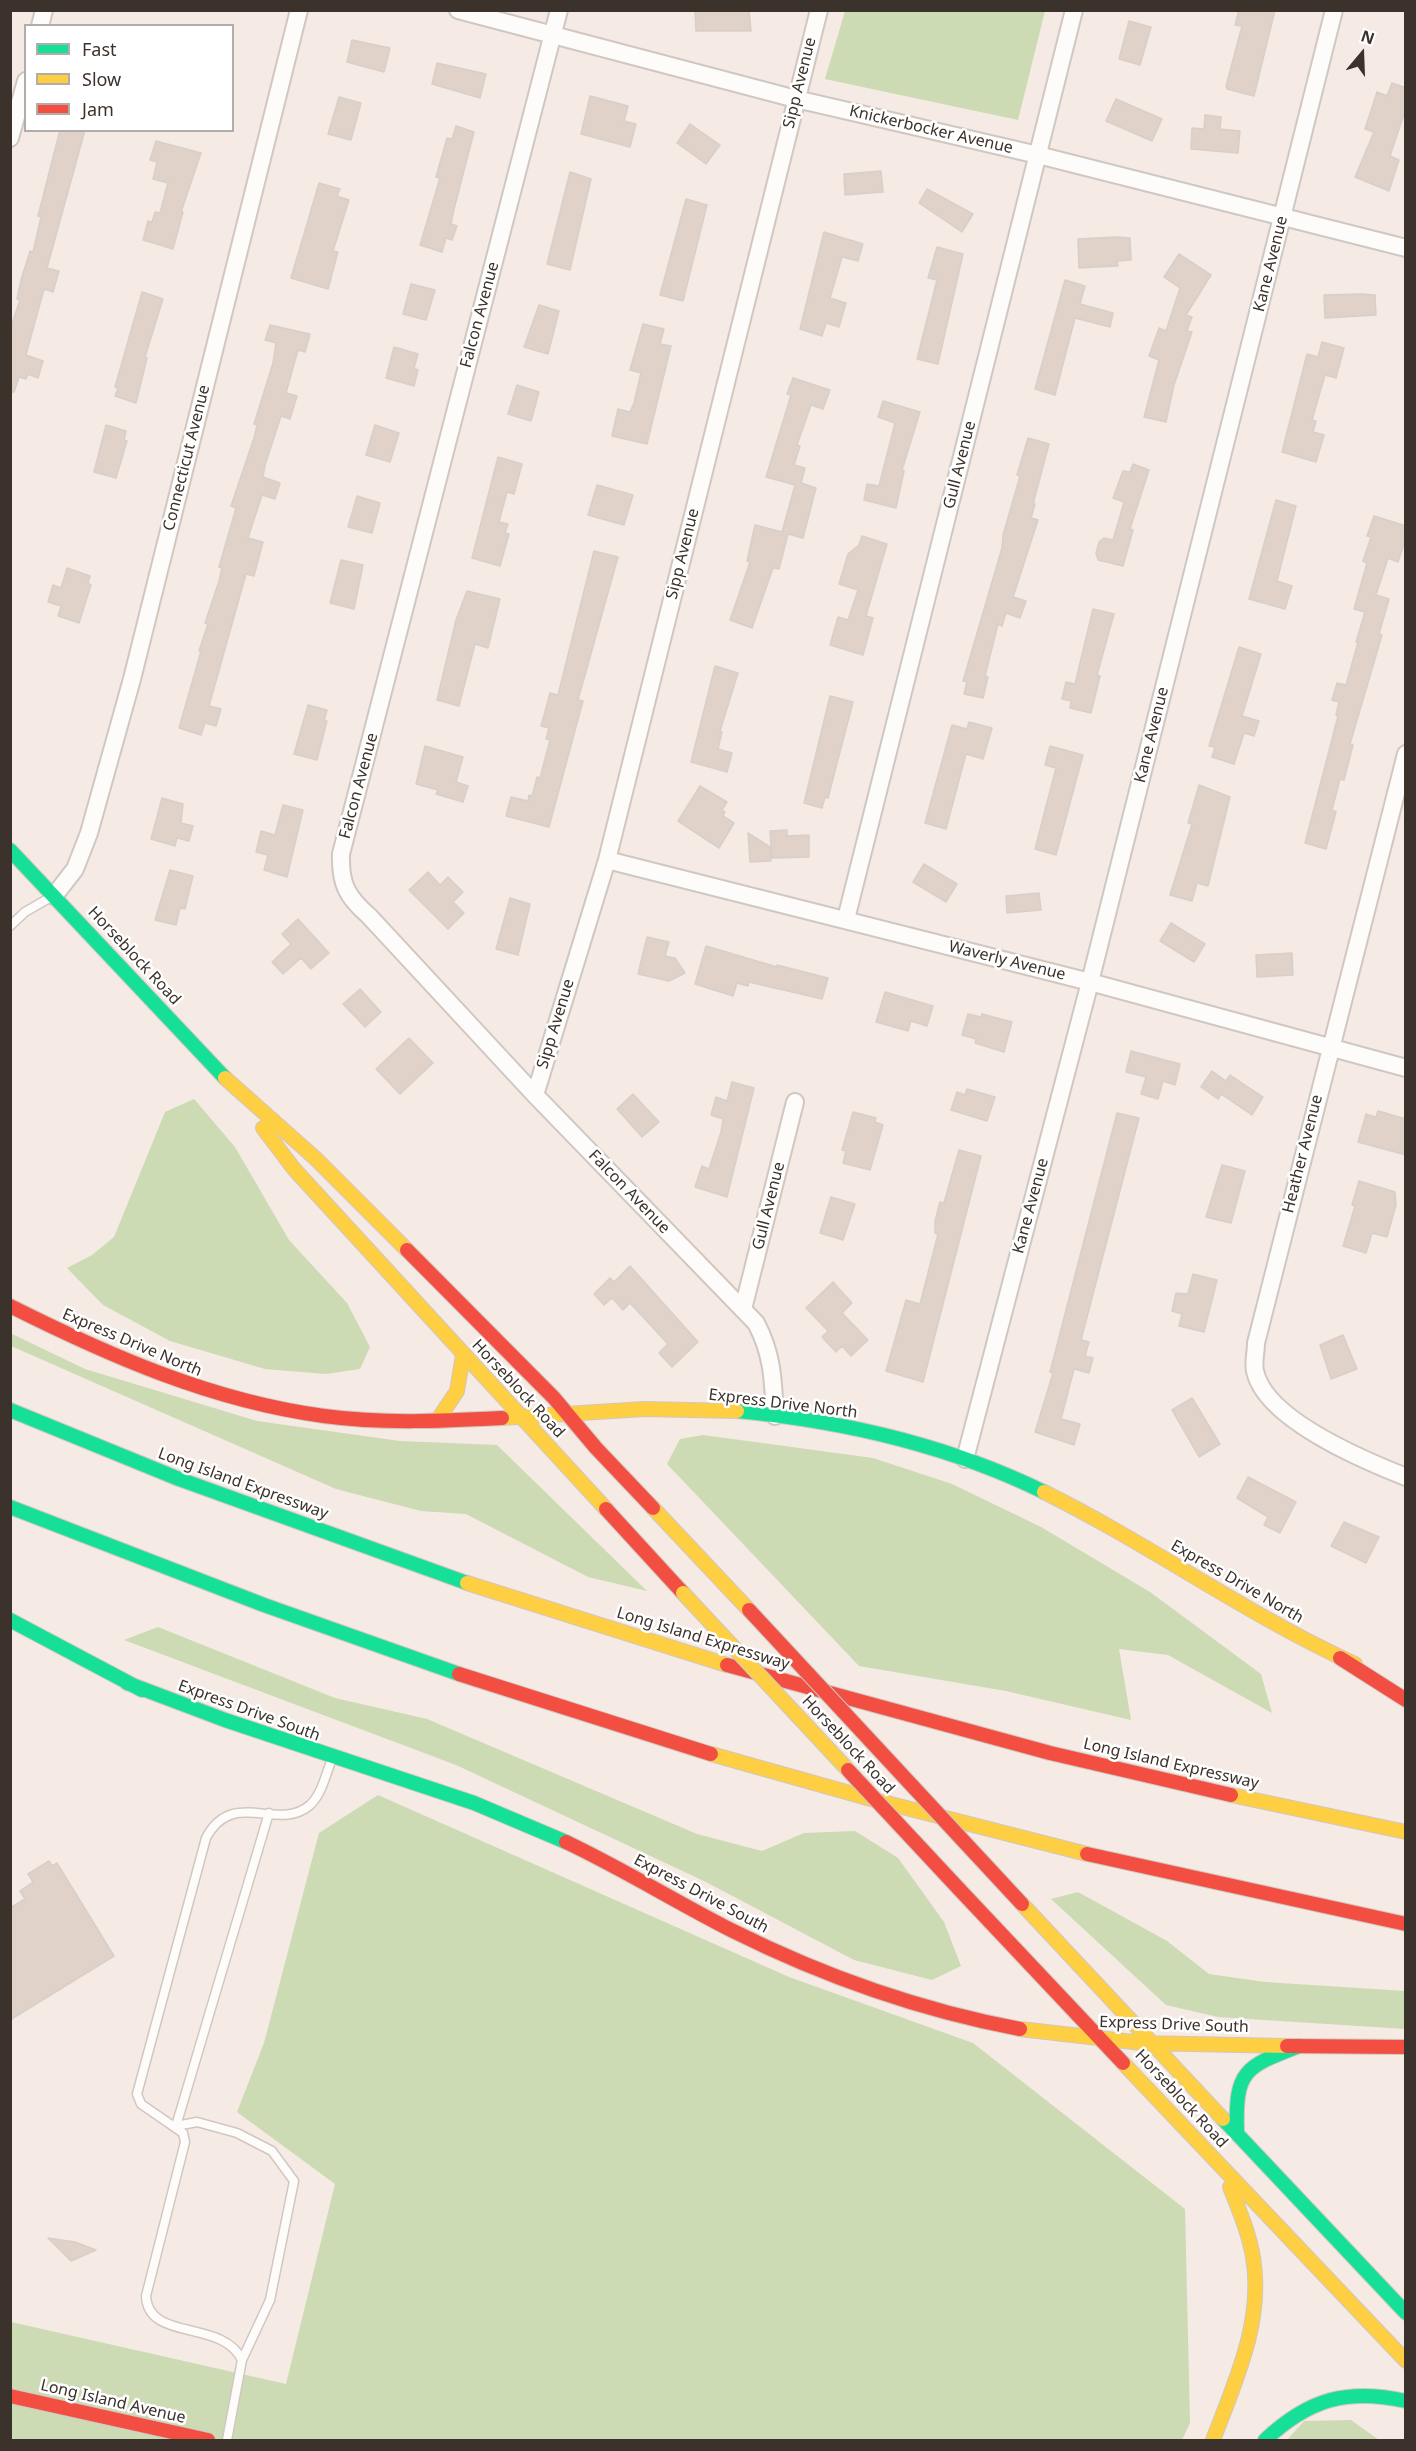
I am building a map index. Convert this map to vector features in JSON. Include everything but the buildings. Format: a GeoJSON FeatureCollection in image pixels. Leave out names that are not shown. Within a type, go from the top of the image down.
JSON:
{"type":"FeatureCollection","features":[{"type":"Feature","properties":{"kind":"main road","name":"Horseblock Road"},"geometry":{"type":"LineString","coordinates":[[10,850],[233,1086],[323,1166],[554,1398],[567,1415],[1022,1904],[1406,2313]]}},
{"type":"Feature","properties":{"kind":"main road","name":"Horseblock Road"},"geometry":{"type":"LineString","coordinates":[[233,1086],[294,1169],[463,1355],[524,1418],[683,1593],[959,1889],[1406,2361]]}},
{"type":"Feature","properties":{"kind":"main road","name":"Express Drive North"},"geometry":{"type":"LineString","coordinates":[[10,1306],[100,1351],[187,1385],[232,1399],[326,1416],[437,1421],[688,1409],[775,1416],[869,1432],[920,1444],[1021,1481],[1076,1508],[1138,1542],[1266,1622],[1340,1658],[1406,1686]]}},
{"type":"Feature","properties":{"kind":"main road"},"geometry":{"type":"LineString","coordinates":[[437,1421],[458,1396],[464,1373],[463,1355]]}},
{"type":"Feature","properties":{"kind":"main road","name":"Long Island Expressway"},"geometry":{"type":"LineString","coordinates":[[10,1410],[293,1521],[569,1616],[887,1710],[1029,1747],[1174,1782],[1406,1832]]}},
{"type":"Feature","properties":{"kind":"main road"},"geometry":{"type":"LineString","coordinates":[[10,1507],[273,1610],[540,1701],[691,1749],[1010,1836],[1296,1902],[1406,1924]]}},
{"type":"Feature","properties":{"kind":"main road"},"geometry":{"type":"LineString","coordinates":[[10,1620],[142,1690]]}},
{"type":"Feature","properties":{"kind":"main road","name":"Express Drive South"},"geometry":{"type":"LineString","coordinates":[[10,1635],[142,1690],[332,1758],[523,1822],[585,1851],[758,1943],[864,1988],[990,2023],[1104,2041],[1299,2046],[1365,2044],[1406,2047]]}},
{"type":"Feature","properties":{"kind":"main road"},"geometry":{"type":"LineString","coordinates":[[1340,1658],[1406,1700]]}},
{"type":"Feature","properties":{"kind":"main road"},"geometry":{"type":"LineString","coordinates":[[1237,2131],[1235,2096],[1243,2076],[1256,2064],[1299,2046]]}},
{"type":"Feature","properties":{"kind":"main road"},"geometry":{"type":"LineString","coordinates":[[1213,2440],[1251,2336],[1258,2279],[1256,2261],[1244,2216],[1221,2167]]}},
{"type":"Feature","properties":{"kind":"main road"},"geometry":{"type":"LineString","coordinates":[[1361,2264],[1406,2295]]}},
{"type":"Feature","properties":{"kind":"main road"},"geometry":{"type":"LineString","coordinates":[[1265,2440],[1296,2413],[1315,2403],[1354,2395],[1406,2401]]}},
{"type":"Feature","properties":{"kind":"main road","name":"Long Island Avenue"},"geometry":{"type":"LineString","coordinates":[[10,2396],[208,2440]]}},
{"type":"Feature","properties":{"kind":"street","name":"Connecticut Avenue"},"geometry":{"type":"LineString","coordinates":[[54,896],[75,868],[89,833],[132,679],[299,10]]}},
{"type":"Feature","properties":{"kind":"street","name":"Knickerbocker Avenue"},"geometry":{"type":"LineString","coordinates":[[458,10],[796,99],[1038,155],[1406,248]]}},
{"type":"Feature","properties":{"kind":"street","name":"Falcon Avenue"},"geometry":{"type":"LineString","coordinates":[[559,10],[341,854],[340,875],[352,901],[369,916],[535,1095],[756,1323],[767,1344],[772,1367],[775,1416]]}},
{"type":"Feature","properties":{"kind":"street","name":"Sipp Avenue"},"geometry":{"type":"LineString","coordinates":[[535,1095],[606,860],[819,10]]}},
{"type":"Feature","properties":{"kind":"street","name":"Gull Avenue"},"geometry":{"type":"LineString","coordinates":[[846,919],[1074,10]]}},
{"type":"Feature","properties":{"kind":"street","name":"Kane Avenue"},"geometry":{"type":"LineString","coordinates":[[965,1459],[1090,982],[1334,10]]}},
{"type":"Feature","properties":{"kind":"street"},"geometry":{"type":"LineString","coordinates":[[10,138],[24,88]]}},
{"type":"Feature","properties":{"kind":"street","name":"Heather Avenue"},"geometry":{"type":"LineString","coordinates":[[1406,754],[1329,1048],[1256,1343],[1255,1371],[1263,1390],[1279,1409],[1320,1436],[1406,1477]]}},
{"type":"Feature","properties":{"kind":"street","name":"Waverly Avenue"},"geometry":{"type":"LineString","coordinates":[[606,860],[1090,982],[1406,1068]]}},
{"type":"Feature","properties":{"kind":"street","name":"Gull Avenue"},"geometry":{"type":"LineString","coordinates":[[743,1309],[795,1102]]}},
{"type":"Feature","properties":{"kind":"lane"},"geometry":{"type":"LineString","coordinates":[[10,926],[25,912],[54,896]]}},
{"type":"Feature","properties":{"kind":"lane"},"geometry":{"type":"LineString","coordinates":[[242,2360],[236,2348],[227,2341],[184,2330],[150,2313],[146,2296],[185,2142],[183,2133],[176,2126],[141,2104],[137,2094],[206,1838],[213,1824],[227,1815],[246,1811],[291,1815],[309,1806],[317,1796],[332,1758]]}},
{"type":"Feature","properties":{"kind":"lane"},"geometry":{"type":"LineString","coordinates":[[176,2126],[269,1813]]}},
{"type":"Feature","properties":{"kind":"lane"},"geometry":{"type":"LineString","coordinates":[[176,2126],[197,2122],[237,2133],[272,2151],[294,2181],[270,2300],[242,2360],[227,2440]]}},
{"type":"Feature","properties":{"kind":"green space"},"geometry":{"type":"Polygon","coordinates":[[[845,11],[1045,11],[1018,120],[825,79],[845,11]]]}},
{"type":"Feature","properties":{"kind":"green space"},"geometry":{"type":"Polygon","coordinates":[[[194,1099],[235,1147],[289,1240],[347,1303],[370,1347],[360,1369],[326,1374],[265,1369],[170,1341],[103,1305],[67,1268],[92,1255],[114,1237],[165,1112],[194,1099]]]}},
{"type":"Feature","properties":{"kind":"green space"},"geometry":{"type":"Polygon","coordinates":[[[10,1333],[85,1369],[257,1421],[400,1441],[497,1445],[647,1591],[588,1577],[466,1514],[421,1511],[336,1489],[11,1346],[10,1333]]]}},
{"type":"Feature","properties":{"kind":"green space"},"geometry":{"type":"Polygon","coordinates":[[[703,1435],[873,1458],[952,1484],[1041,1527],[1150,1592],[1261,1674],[1272,1713],[1168,1655],[1119,1649],[1131,1720],[1006,1691],[859,1666],[667,1464],[680,1439],[703,1435]]]}},
{"type":"Feature","properties":{"kind":"green space"},"geometry":{"type":"Polygon","coordinates":[[[158,1627],[335,1698],[427,1719],[697,1834],[762,1851],[804,1833],[855,1831],[898,1858],[944,1922],[961,1966],[932,1980],[854,1960],[706,1882],[456,1765],[124,1640],[158,1627]]]}},
{"type":"Feature","properties":{"kind":"green space"},"geometry":{"type":"Polygon","coordinates":[[[378,1795],[789,1977],[973,2043],[1185,2209],[1190,2423],[1182,2440],[11,2440],[11,2322],[286,2384],[335,2184],[237,2112],[264,2043],[319,1833],[378,1795]]]}},
{"type":"Feature","properties":{"kind":"green space"},"geometry":{"type":"Polygon","coordinates":[[[1078,1892],[1167,1941],[1209,1974],[1265,1982],[1405,1991],[1405,2029],[1218,2017],[1166,2005],[1051,1899],[1078,1892]]]}},
{"type":"Feature","properties":{"kind":"green space"},"geometry":{"type":"Polygon","coordinates":[[[1351,2420],[1379,2440],[1287,2440],[1304,2421],[1351,2420]]]}},
{"type":"Feature","properties":{"kind":"traffic: fast"},"geometry":{"type":"LineString","coordinates":[[10,850],[225,1078]]}},
{"type":"Feature","properties":{"kind":"traffic: fast"},"geometry":{"type":"LineString","coordinates":[[10,1410],[179,1479],[467,1583]]}},
{"type":"Feature","properties":{"kind":"traffic: fast"},"geometry":{"type":"LineString","coordinates":[[737,1411],[816,1421],[933,1448],[1008,1475],[1044,1492]]}},
{"type":"Feature","properties":{"kind":"traffic: fast"},"geometry":{"type":"LineString","coordinates":[[10,1507],[264,1605],[459,1674]]}},
{"type":"Feature","properties":{"kind":"traffic: fast"},"geometry":{"type":"LineString","coordinates":[[10,1620],[142,1690]]}},
{"type":"Feature","properties":{"kind":"traffic: fast"},"geometry":{"type":"LineString","coordinates":[[127,1683],[225,1720],[474,1803],[566,1842]]}},
{"type":"Feature","properties":{"kind":"traffic: fast"},"geometry":{"type":"LineString","coordinates":[[1237,2131],[1238,2095],[1247,2074],[1266,2060],[1299,2046]]}},
{"type":"Feature","properties":{"kind":"traffic: fast"},"geometry":{"type":"LineString","coordinates":[[1223,2119],[1406,2313]]}},
{"type":"Feature","properties":{"kind":"traffic: fast"},"geometry":{"type":"LineString","coordinates":[[1265,2440],[1297,2415],[1330,2400],[1365,2396],[1406,2401]]}},
{"type":"Feature","properties":{"kind":"traffic: slow"},"geometry":{"type":"LineString","coordinates":[[225,1078],[315,1158],[407,1250]]}},
{"type":"Feature","properties":{"kind":"traffic: slow"},"geometry":{"type":"LineString","coordinates":[[263,1128],[294,1169],[606,1509]]}},
{"type":"Feature","properties":{"kind":"traffic: slow"},"geometry":{"type":"LineString","coordinates":[[437,1421],[457,1391],[463,1355]]}},
{"type":"Feature","properties":{"kind":"traffic: slow"},"geometry":{"type":"LineString","coordinates":[[502,1418],[644,1409],[737,1411]]}},
{"type":"Feature","properties":{"kind":"traffic: slow"},"geometry":{"type":"LineString","coordinates":[[1044,1492],[1123,1534],[1276,1624],[1355,1664]]}},
{"type":"Feature","properties":{"kind":"traffic: slow"},"geometry":{"type":"LineString","coordinates":[[653,1508],[749,1610]]}},
{"type":"Feature","properties":{"kind":"traffic: slow"},"geometry":{"type":"LineString","coordinates":[[467,1583],[727,1665]]}},
{"type":"Feature","properties":{"kind":"traffic: slow"},"geometry":{"type":"LineString","coordinates":[[683,1593],[848,1770]]}},
{"type":"Feature","properties":{"kind":"traffic: slow"},"geometry":{"type":"LineString","coordinates":[[711,1754],[871,1799],[1087,1854]]}},
{"type":"Feature","properties":{"kind":"traffic: slow"},"geometry":{"type":"LineString","coordinates":[[1231,1795],[1406,1832]]}},
{"type":"Feature","properties":{"kind":"traffic: slow"},"geometry":{"type":"LineString","coordinates":[[1022,1904],[1223,2119]]}},
{"type":"Feature","properties":{"kind":"traffic: slow"},"geometry":{"type":"LineString","coordinates":[[1020,2029],[1142,2043],[1287,2046]]}},
{"type":"Feature","properties":{"kind":"traffic: slow"},"geometry":{"type":"LineString","coordinates":[[1123,2063],[1406,2361]]}},
{"type":"Feature","properties":{"kind":"traffic: slow"},"geometry":{"type":"LineString","coordinates":[[1213,2440],[1245,2351],[1254,2304],[1253,2257],[1230,2187]]}},
{"type":"Feature","properties":{"kind":"traffic: jam"},"geometry":{"type":"LineString","coordinates":[[407,1250],[554,1398],[596,1448],[653,1508]]}},
{"type":"Feature","properties":{"kind":"traffic: jam"},"geometry":{"type":"LineString","coordinates":[[10,1306],[124,1359],[242,1400],[346,1419],[435,1421],[502,1418]]}},
{"type":"Feature","properties":{"kind":"traffic: jam"},"geometry":{"type":"LineString","coordinates":[[606,1509],[683,1593]]}},
{"type":"Feature","properties":{"kind":"traffic: jam"},"geometry":{"type":"LineString","coordinates":[[749,1610],[1022,1904]]}},
{"type":"Feature","properties":{"kind":"traffic: jam"},"geometry":{"type":"LineString","coordinates":[[1340,1658],[1406,1700]]}},
{"type":"Feature","properties":{"kind":"traffic: jam"},"geometry":{"type":"LineString","coordinates":[[727,1665],[1050,1753],[1231,1795]]}},
{"type":"Feature","properties":{"kind":"traffic: jam"},"geometry":{"type":"LineString","coordinates":[[459,1674],[711,1754]]}},
{"type":"Feature","properties":{"kind":"traffic: jam"},"geometry":{"type":"LineString","coordinates":[[848,1770],[959,1889]]}},
{"type":"Feature","properties":{"kind":"traffic: jam"},"geometry":{"type":"LineString","coordinates":[[566,1842],[731,1930],[836,1977],[945,2012],[1020,2029]]}},
{"type":"Feature","properties":{"kind":"traffic: jam"},"geometry":{"type":"LineString","coordinates":[[1087,1854],[1406,1924]]}},
{"type":"Feature","properties":{"kind":"traffic: jam"},"geometry":{"type":"LineString","coordinates":[[959,1889],[1123,2063]]}},
{"type":"Feature","properties":{"kind":"traffic: jam"},"geometry":{"type":"LineString","coordinates":[[1287,2046],[1406,2047]]}},
{"type":"Feature","properties":{"kind":"traffic: jam"},"geometry":{"type":"LineString","coordinates":[[10,2396],[208,2440]]}}]}
